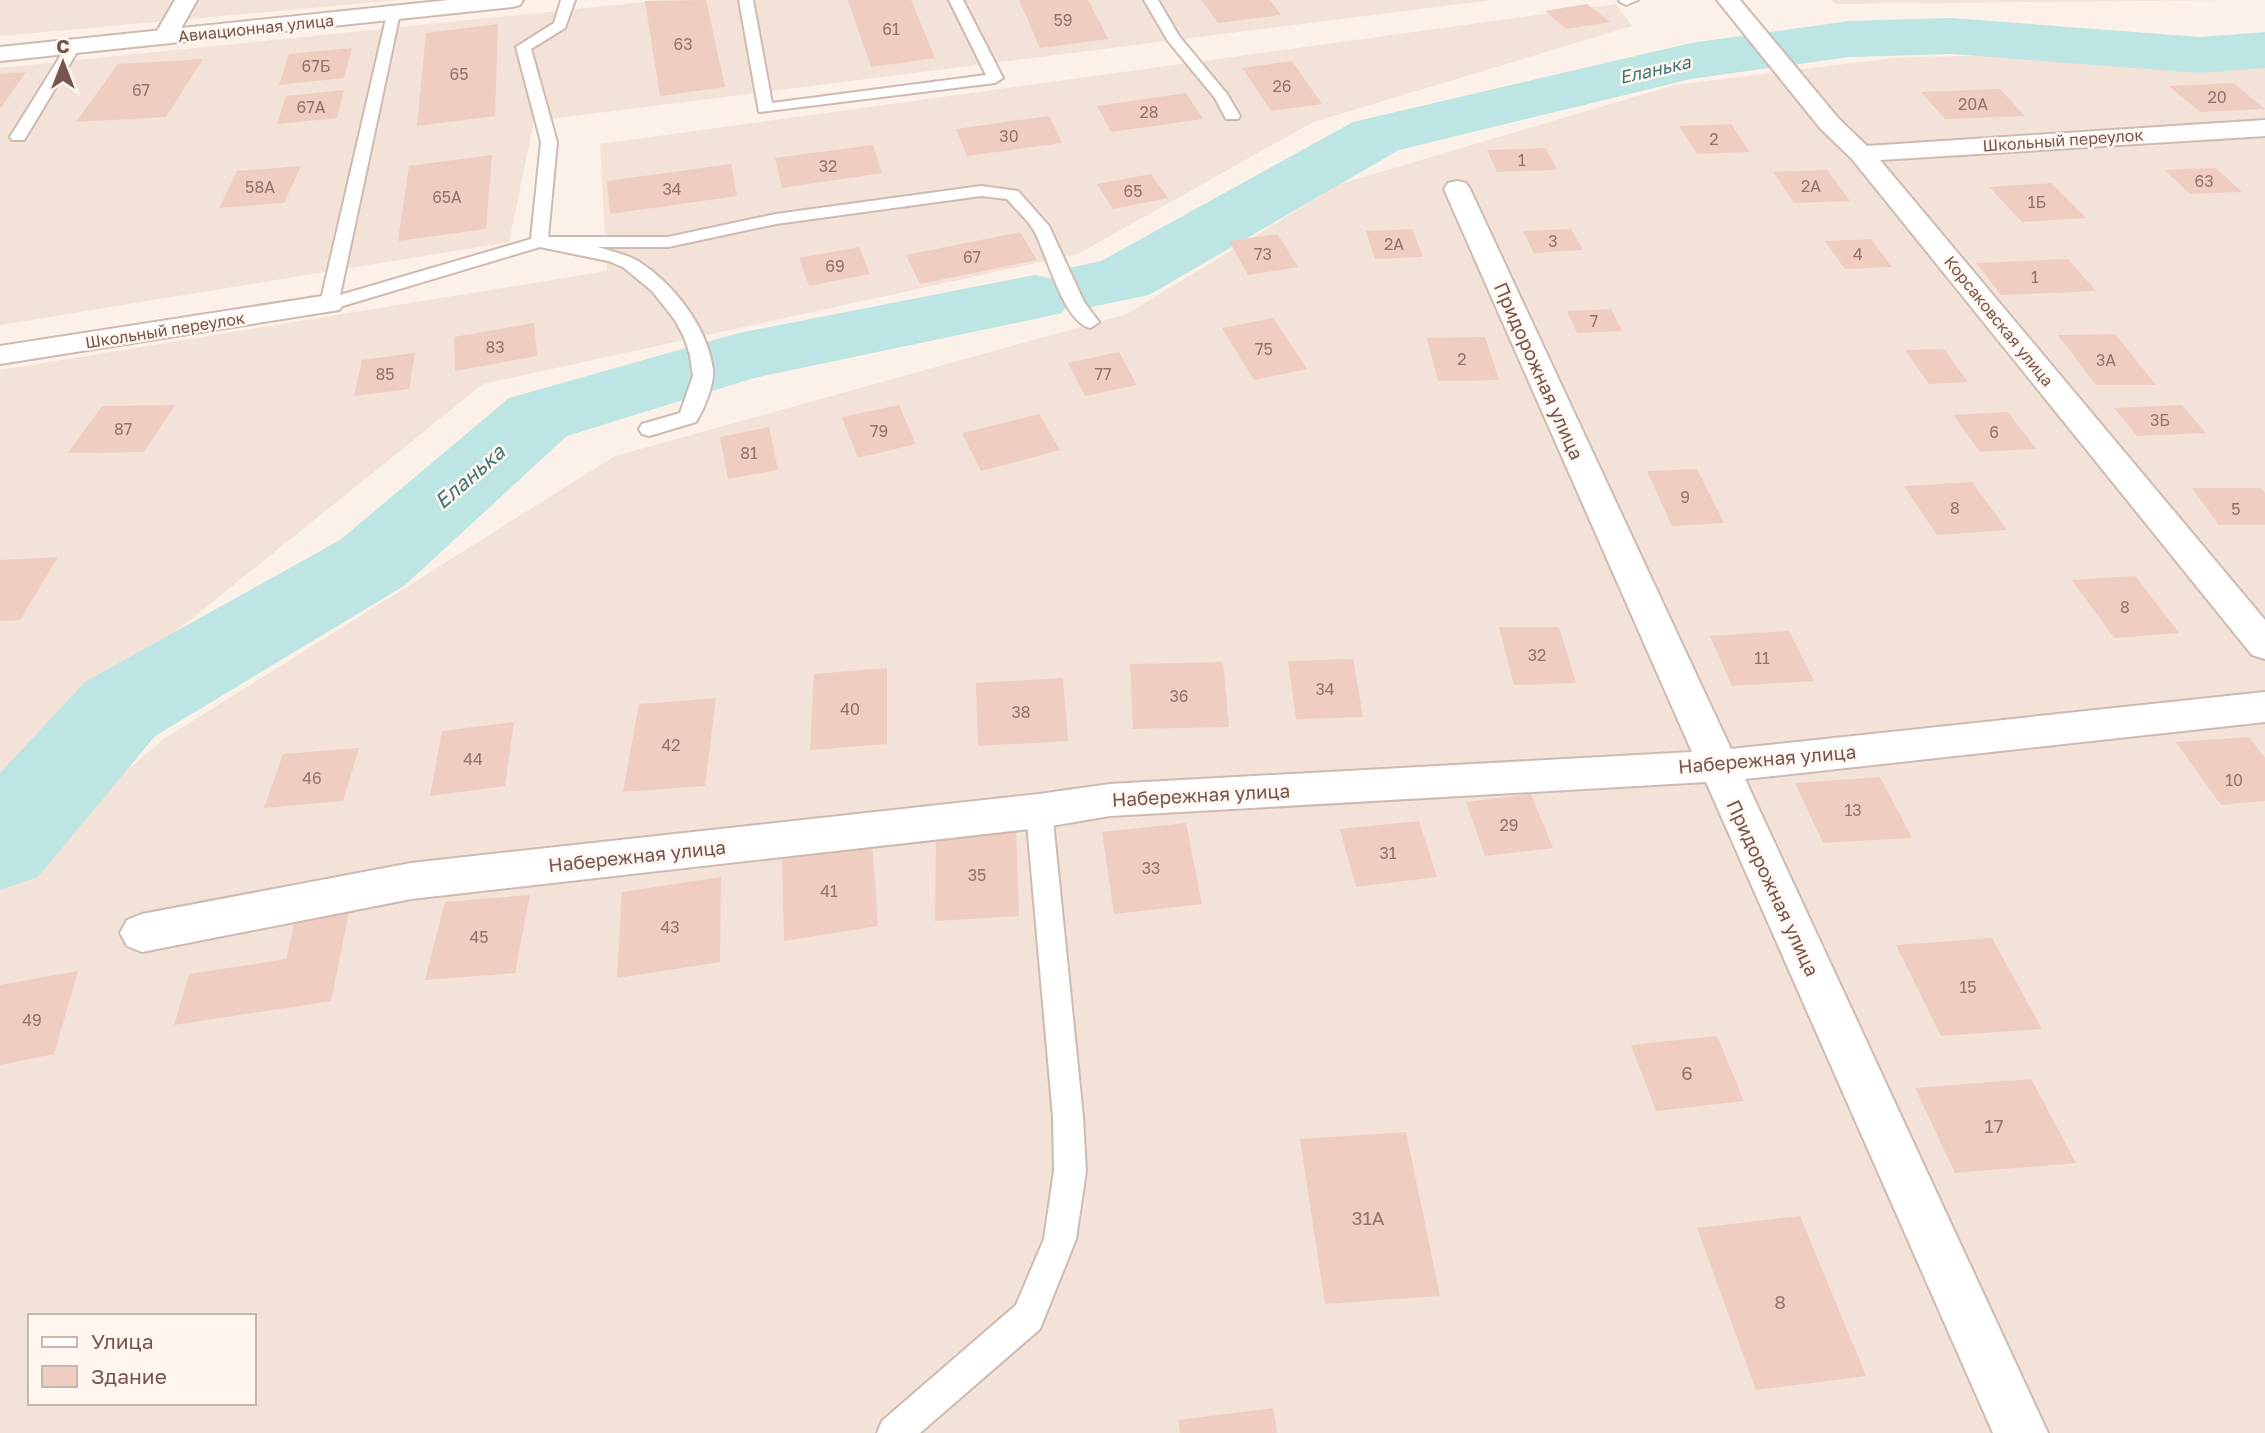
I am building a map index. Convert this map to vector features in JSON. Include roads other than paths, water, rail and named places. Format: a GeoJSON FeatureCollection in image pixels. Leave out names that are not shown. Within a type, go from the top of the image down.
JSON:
{"type":"FeatureCollection","features":[{"type":"Feature","properties":{"kind":"street"},"geometry":{"type":"LineString","coordinates":[[165,38],[186,0]]}},
{"type":"Feature","properties":{"kind":"street","name":"Авиационная улица"},"geometry":{"type":"LineString","coordinates":[[0,54],[512,0]]}},
{"type":"Feature","properties":{"kind":"street","name":"Корсаковская улица"},"geometry":{"type":"LineString","coordinates":[[1728,0],[1829,123],[1861,153],[2265,645]]}},
{"type":"Feature","properties":{"kind":"street","name":"Школьный переулок"},"geometry":{"type":"LineString","coordinates":[[1861,153],[2265,128]]}},
{"type":"Feature","properties":{"kind":"street","name":"Придорожная улица"},"geometry":{"type":"LineString","coordinates":[[1457,189],[2021,1433]]}},
{"type":"Feature","properties":{"kind":"street","name":"Школьный переулок"},"geometry":{"type":"LineString","coordinates":[[0,355],[329,304]]}},
{"type":"Feature","properties":{"kind":"street","name":"Набережная улица"},"geometry":{"type":"LineString","coordinates":[[142,933],[411,881],[1039,811],[1110,800],[1717,766],[2265,707]]}},
{"type":"Feature","properties":{"kind":"lane"},"geometry":{"type":"LineString","coordinates":[[539,242],[550,142],[523,47],[560,25],[568,0]]}},
{"type":"Feature","properties":{"kind":"lane"},"geometry":{"type":"LineString","coordinates":[[746,0],[765,109],[995,78],[956,0]]}},
{"type":"Feature","properties":{"kind":"lane"},"geometry":{"type":"LineString","coordinates":[[1152,0],[1173,38],[1222,97],[1232,116]]}},
{"type":"Feature","properties":{"kind":"lane"},"geometry":{"type":"LineString","coordinates":[[393,13],[329,304],[539,242],[668,242],[776,219],[981,191],[1012,195],[1040,226],[1075,304],[1090,322]]}},
{"type":"Feature","properties":{"kind":"lane"},"geometry":{"type":"LineString","coordinates":[[18,137],[73,47]]}},
{"type":"Feature","properties":{"kind":"lane"},"geometry":{"type":"LineString","coordinates":[[539,242],[616,257],[653,279],[682,317],[696,345],[704,374],[689,417],[649,429]]}},
{"type":"Feature","properties":{"kind":"lane"},"geometry":{"type":"LineString","coordinates":[[894,1433],[1028,1317],[1060,1239],[1070,1171],[1068,1116],[1039,811]]}},
{"type":"Feature","properties":{"kind":"waterway","name":"Еланька"},"geometry":{"type":"LineString","coordinates":[[1086,286],[1123,279],[1376,136],[1691,61],[1849,39],[1952,36],[2200,55],[2265,50]]}},
{"type":"Feature","properties":{"kind":"waterway","name":"Еланька"},"geometry":{"type":"LineString","coordinates":[[0,845],[120,709],[372,563],[538,417],[739,357],[1035,297]]}}]}
